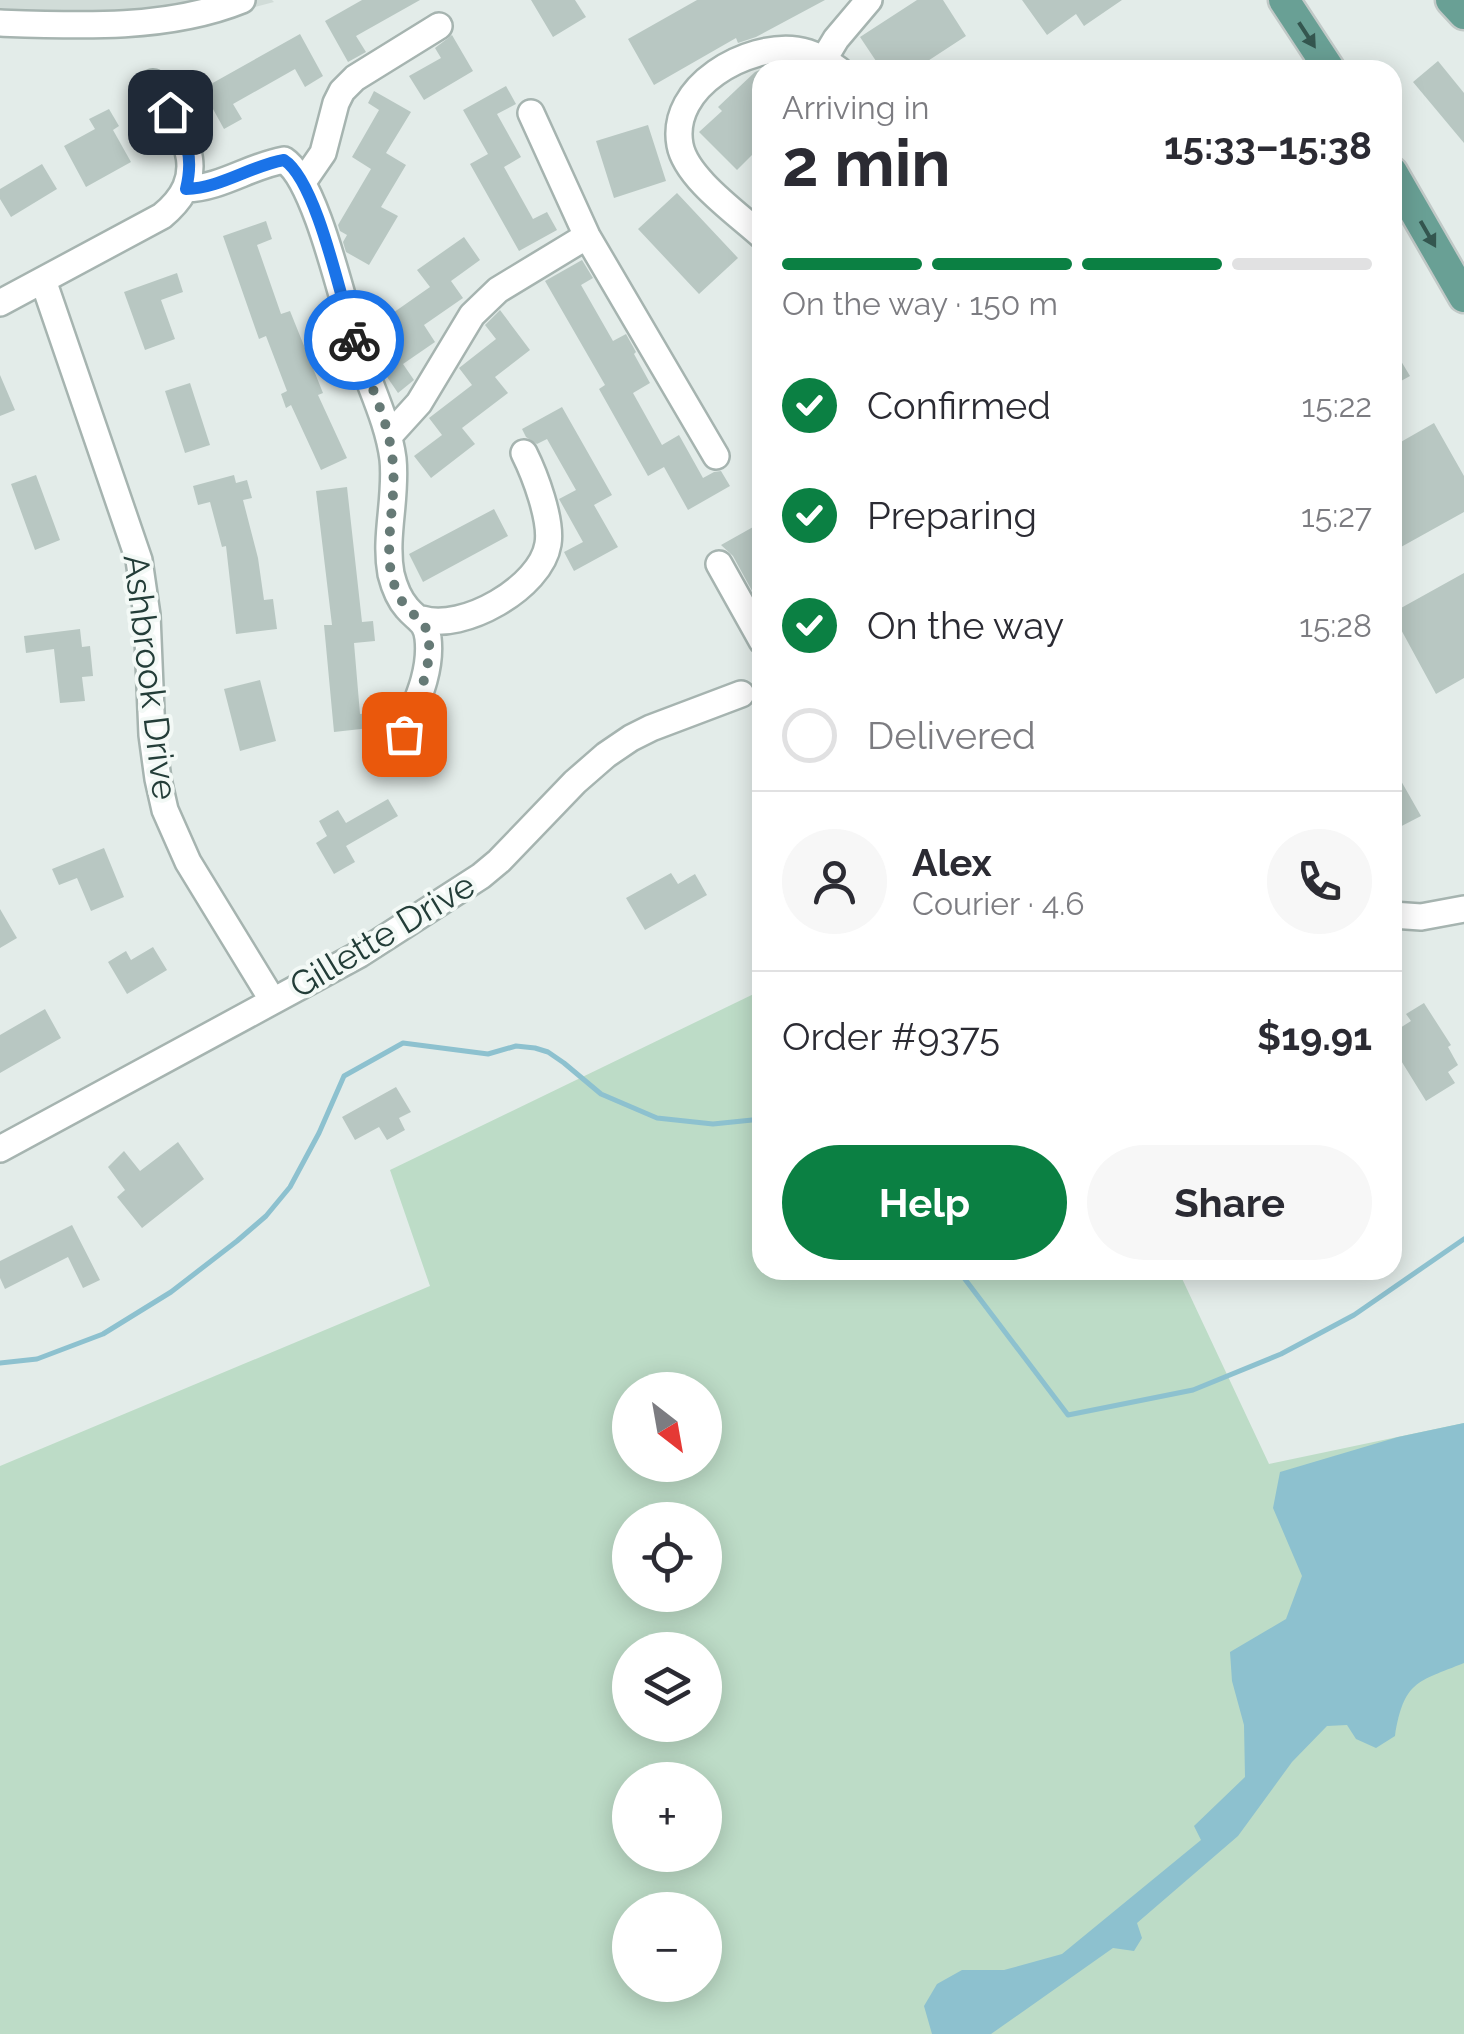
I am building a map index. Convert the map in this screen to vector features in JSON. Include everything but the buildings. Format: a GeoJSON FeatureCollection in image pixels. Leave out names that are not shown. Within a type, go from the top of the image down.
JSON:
{"type":"FeatureCollection","features":[{"type":"Feature","properties":{"kind":"main road"},"geometry":{"type":"LineString","coordinates":[[1284,0],[1323,60]]}},
{"type":"Feature","properties":{"kind":"main road"},"geometry":{"type":"LineString","coordinates":[[1451,0],[1464,14]]}},
{"type":"Feature","properties":{"kind":"main road"},"geometry":{"type":"LineString","coordinates":[[1402,189],[1464,297]]}},
{"type":"Feature","properties":{"kind":"street"},"geometry":{"type":"LineString","coordinates":[[0,23],[124,24],[242,0]]}},
{"type":"Feature","properties":{"kind":"street"},"geometry":{"type":"LineString","coordinates":[[832,60],[836,40],[869,0]]}},
{"type":"Feature","properties":{"kind":"street"},"geometry":{"type":"LineString","coordinates":[[303,182],[324,153],[342,91],[354,78],[439,26]]}},
{"type":"Feature","properties":{"kind":"street"},"geometry":{"type":"LineString","coordinates":[[752,227],[690,167],[680,146],[684,110],[713,75],[747,54],[804,50],[822,60]]}},
{"type":"Feature","properties":{"kind":"street"},"geometry":{"type":"LineString","coordinates":[[0,303],[162,216],[177,204],[186,189],[190,159],[187,142],[154,83]]}},
{"type":"Feature","properties":{"kind":"street"},"geometry":{"type":"LineString","coordinates":[[531,113],[586,236],[716,456]]}},
{"type":"Feature","properties":{"kind":"street"},"geometry":{"type":"LineString","coordinates":[[186,189],[204,188],[284,160],[294,166],[303,182],[330,251],[348,319],[389,436],[394,479],[392,576],[401,600],[422,620],[438,623],[485,609],[514,592],[538,568],[548,546],[548,534],[539,486],[524,453]]}},
{"type":"Feature","properties":{"kind":"street"},"geometry":{"type":"LineString","coordinates":[[389,436],[419,403],[472,315],[498,290],[586,236]]}},
{"type":"Feature","properties":{"kind":"street","name":"Ashbrook Drive"},"geometry":{"type":"LineString","coordinates":[[43,280],[139,560],[148,615],[152,734],[165,810],[188,862],[273,1002]]}},
{"type":"Feature","properties":{"kind":"street"},"geometry":{"type":"LineString","coordinates":[[719,564],[752,623]]}},
{"type":"Feature","properties":{"kind":"street"},"geometry":{"type":"LineString","coordinates":[[404,734],[429,655],[428,634],[422,620]]}},
{"type":"Feature","properties":{"kind":"street","name":"Gillette Drive"},"geometry":{"type":"LineString","coordinates":[[0,1149],[360,954],[481,876],[574,782],[631,738],[741,694]]}},
{"type":"Feature","properties":{"kind":"street"},"geometry":{"type":"LineString","coordinates":[[1402,916],[1422,917],[1464,909]]}},
{"type":"Feature","properties":{"kind":"shaded area"},"geometry":{"type":"Polygon","coordinates":[[[0,0],[274,2],[207,20],[0,33],[0,0]]]}},
{"type":"Feature","properties":{"kind":"green space"},"geometry":{"type":"Polygon","coordinates":[[[752,995],[752,1280],[1183,1280],[1269,1464],[1464,1423],[1464,2034],[0,2034],[0,1466],[430,1286],[390,1170],[752,995]]]}},
{"type":"Feature","properties":{"kind":"water"},"geometry":{"type":"Polygon","coordinates":[[[1464,1423],[1464,1663],[1415,1686],[1403,1704],[1395,1736],[1376,1748],[1356,1739],[1347,1725],[1327,1726],[1292,1762],[1238,1836],[1137,1923],[1142,1938],[1134,1951],[1113,1948],[991,2034],[932,2034],[924,2006],[937,1984],[962,1970],[1004,1970],[1062,1954],[1201,1840],[1194,1826],[1245,1777],[1244,1725],[1232,1681],[1230,1652],[1286,1619],[1302,1576],[1273,1508],[1280,1472],[1398,1437],[1464,1423]]]}},
{"type":"Feature","properties":{"kind":"waterway"},"geometry":{"type":"LineString","coordinates":[[0,1363],[37,1359],[103,1334],[171,1292],[237,1241],[266,1216],[290,1187],[344,1076],[403,1043],[488,1054],[516,1046],[535,1048],[564,1063],[601,1094],[657,1118],[713,1124],[752,1120]]}},
{"type":"Feature","properties":{"kind":"waterway"},"geometry":{"type":"LineString","coordinates":[[966,1280],[1068,1415],[1193,1390],[1281,1354],[1354,1315],[1464,1239]]}},
{"type":"Feature","properties":{"kind":"way so far"},"geometry":{"type":"LineString","coordinates":[[354,340],[389,436],[394,479],[389,553],[392,576],[401,600],[422,620],[428,634],[424,680],[404,734]]}},
{"type":"Feature","properties":{"kind":"route"},"geometry":{"type":"LineString","coordinates":[[170,112],[187,142],[190,172],[186,189],[204,188],[268,163],[284,160],[294,166],[330,251],[354,340]]}}]}
